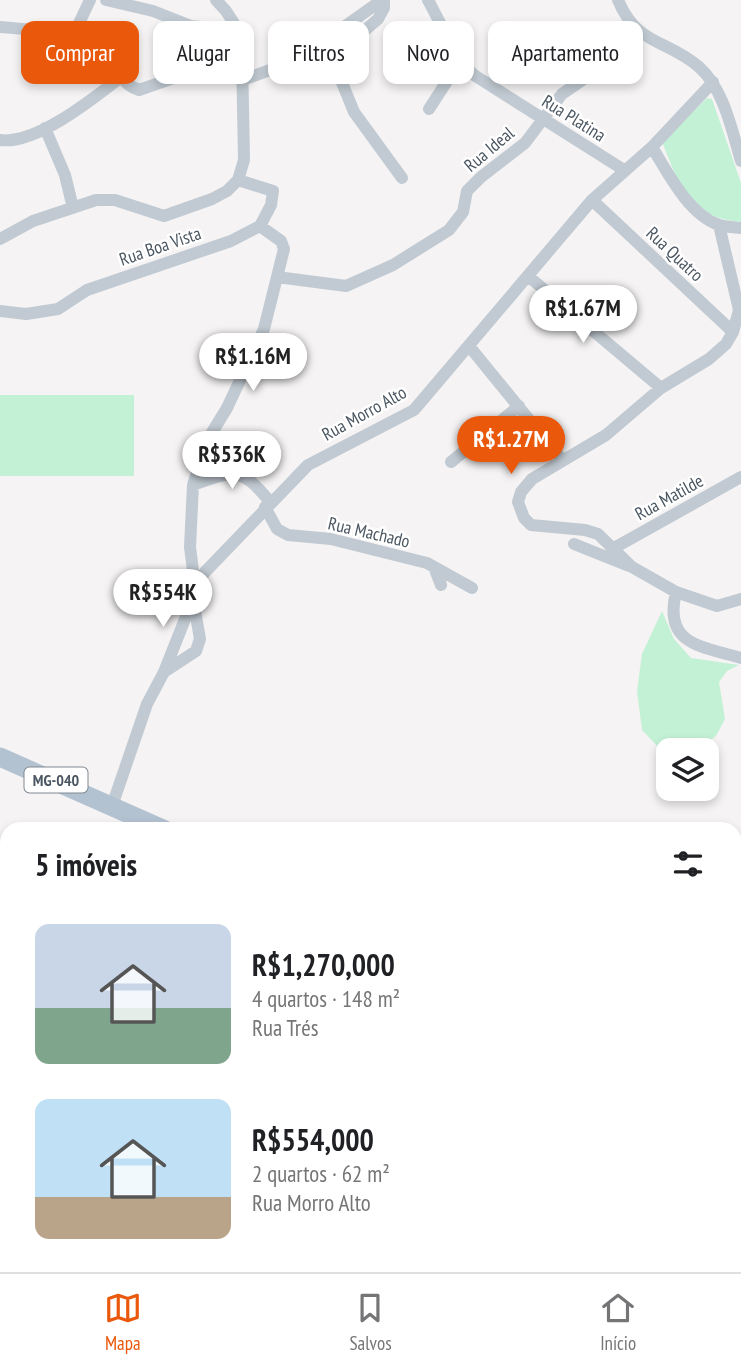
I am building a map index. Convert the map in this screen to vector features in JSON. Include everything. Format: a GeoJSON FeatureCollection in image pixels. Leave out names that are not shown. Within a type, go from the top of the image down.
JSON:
{"type":"FeatureCollection","features":[{"type":"Feature","properties":{"kind":"main road","name":"MG-040"},"geometry":{"type":"LineString","coordinates":[[0,757],[147,822]]}},
{"type":"Feature","properties":{"kind":"street"},"geometry":{"type":"LineString","coordinates":[[80,21],[90,0]]}},
{"type":"Feature","properties":{"kind":"street"},"geometry":{"type":"LineString","coordinates":[[106,0],[153,11],[178,21]]}},
{"type":"Feature","properties":{"kind":"street"},"geometry":{"type":"LineString","coordinates":[[216,0],[232,21]]}},
{"type":"Feature","properties":{"kind":"street"},"geometry":{"type":"LineString","coordinates":[[356,21],[383,0]]}},
{"type":"Feature","properties":{"kind":"street","name":"Rua Platina"},"geometry":{"type":"LineString","coordinates":[[428,0],[439,21]]}},
{"type":"Feature","properties":{"kind":"street"},"geometry":{"type":"LineString","coordinates":[[618,0],[629,21]]}},
{"type":"Feature","properties":{"kind":"street"},"geometry":{"type":"LineString","coordinates":[[0,27],[21,29]]}},
{"type":"Feature","properties":{"kind":"street"},"geometry":{"type":"LineString","coordinates":[[643,36],[691,61],[713,82],[741,161]]}},
{"type":"Feature","properties":{"kind":"street","name":"Rua Platina"},"geometry":{"type":"LineString","coordinates":[[474,75],[624,170]]}},
{"type":"Feature","properties":{"kind":"street","name":"Rua Morro Alto"},"geometry":{"type":"LineString","coordinates":[[194,592],[205,572],[308,464],[414,410],[592,201],[652,146],[713,82]]}},
{"type":"Feature","properties":{"kind":"street"},"geometry":{"type":"LineString","coordinates":[[0,140],[24,136],[45,128],[78,111],[112,84]]}},
{"type":"Feature","properties":{"kind":"street"},"geometry":{"type":"LineString","coordinates":[[126,84],[139,90],[157,84]]}},
{"type":"Feature","properties":{"kind":"street"},"geometry":{"type":"LineString","coordinates":[[0,239],[33,221],[96,200],[114,200],[164,215],[212,199],[227,191],[238,180],[244,160],[243,84]]}},
{"type":"Feature","properties":{"kind":"street"},"geometry":{"type":"LineString","coordinates":[[343,84],[354,112],[402,178]]}},
{"type":"Feature","properties":{"kind":"street"},"geometry":{"type":"LineString","coordinates":[[429,109],[445,84]]}},
{"type":"Feature","properties":{"kind":"street","name":"Rua Ideal"},"geometry":{"type":"LineString","coordinates":[[277,277],[346,286],[408,257],[449,230],[463,212],[467,191],[525,143],[562,94],[577,84]]}},
{"type":"Feature","properties":{"kind":"street"},"geometry":{"type":"LineString","coordinates":[[45,128],[65,175],[73,208]]}},
{"type":"Feature","properties":{"kind":"street"},"geometry":{"type":"LineString","coordinates":[[652,146],[682,195],[719,225],[741,228]]}},
{"type":"Feature","properties":{"kind":"street"},"geometry":{"type":"LineString","coordinates":[[164,672],[196,651],[200,639],[190,547],[193,485],[208,439],[227,408],[264,329],[284,249],[281,242],[261,226],[271,205],[273,191],[238,180]]}},
{"type":"Feature","properties":{"kind":"street","name":"Rua Quatro"},"geometry":{"type":"LineString","coordinates":[[592,201],[733,332]]}},
{"type":"Feature","properties":{"kind":"street"},"geometry":{"type":"LineString","coordinates":[[632,568],[598,534],[585,530],[531,525],[524,518],[518,502],[526,484],[606,435],[661,388],[709,359],[726,344],[733,332],[739,310],[719,225]]}},
{"type":"Feature","properties":{"kind":"street","name":"Rua Boa Vista"},"geometry":{"type":"LineString","coordinates":[[0,311],[26,314],[58,309],[87,290],[230,241],[261,226]]}},
{"type":"Feature","properties":{"kind":"street"},"geometry":{"type":"LineString","coordinates":[[528,276],[661,388]]}},
{"type":"Feature","properties":{"kind":"street"},"geometry":{"type":"LineString","coordinates":[[469,346],[562,460]]}},
{"type":"Feature","properties":{"kind":"street"},"geometry":{"type":"LineString","coordinates":[[452,462],[519,406]]}},
{"type":"Feature","properties":{"kind":"street","name":"Rua Machado"},"geometry":{"type":"LineString","coordinates":[[193,485],[225,474],[246,476],[257,486],[277,529],[288,535],[331,539],[427,563],[472,589]]}},
{"type":"Feature","properties":{"kind":"street","name":"Rua Matilde"},"geometry":{"type":"LineString","coordinates":[[614,548],[741,477]]}},
{"type":"Feature","properties":{"kind":"street"},"geometry":{"type":"LineString","coordinates":[[574,544],[632,568],[676,592],[717,606],[741,599]]}},
{"type":"Feature","properties":{"kind":"street"},"geometry":{"type":"LineString","coordinates":[[434,567],[441,585]]}},
{"type":"Feature","properties":{"kind":"street"},"geometry":{"type":"LineString","coordinates":[[112,806],[147,704],[164,672],[194,592]]}},
{"type":"Feature","properties":{"kind":"street"},"geometry":{"type":"LineString","coordinates":[[676,592],[672,608],[673,620],[680,634],[691,643],[741,658]]}},
{"type":"Feature","properties":{"kind":"green space"},"geometry":{"type":"Polygon","coordinates":[[[707,98],[712,99],[741,183],[741,222],[708,214],[688,197],[662,142],[707,98]]]}},
{"type":"Feature","properties":{"kind":"green space"},"geometry":{"type":"Polygon","coordinates":[[[0,395],[134,395],[134,476],[0,476],[0,395]]]}},
{"type":"Feature","properties":{"kind":"green space"},"geometry":{"type":"Polygon","coordinates":[[[662,611],[674,639],[691,658],[739,665],[727,671],[719,682],[725,719],[716,736],[656,738],[656,745],[642,730],[637,691],[642,654],[662,611]]]}}]}
